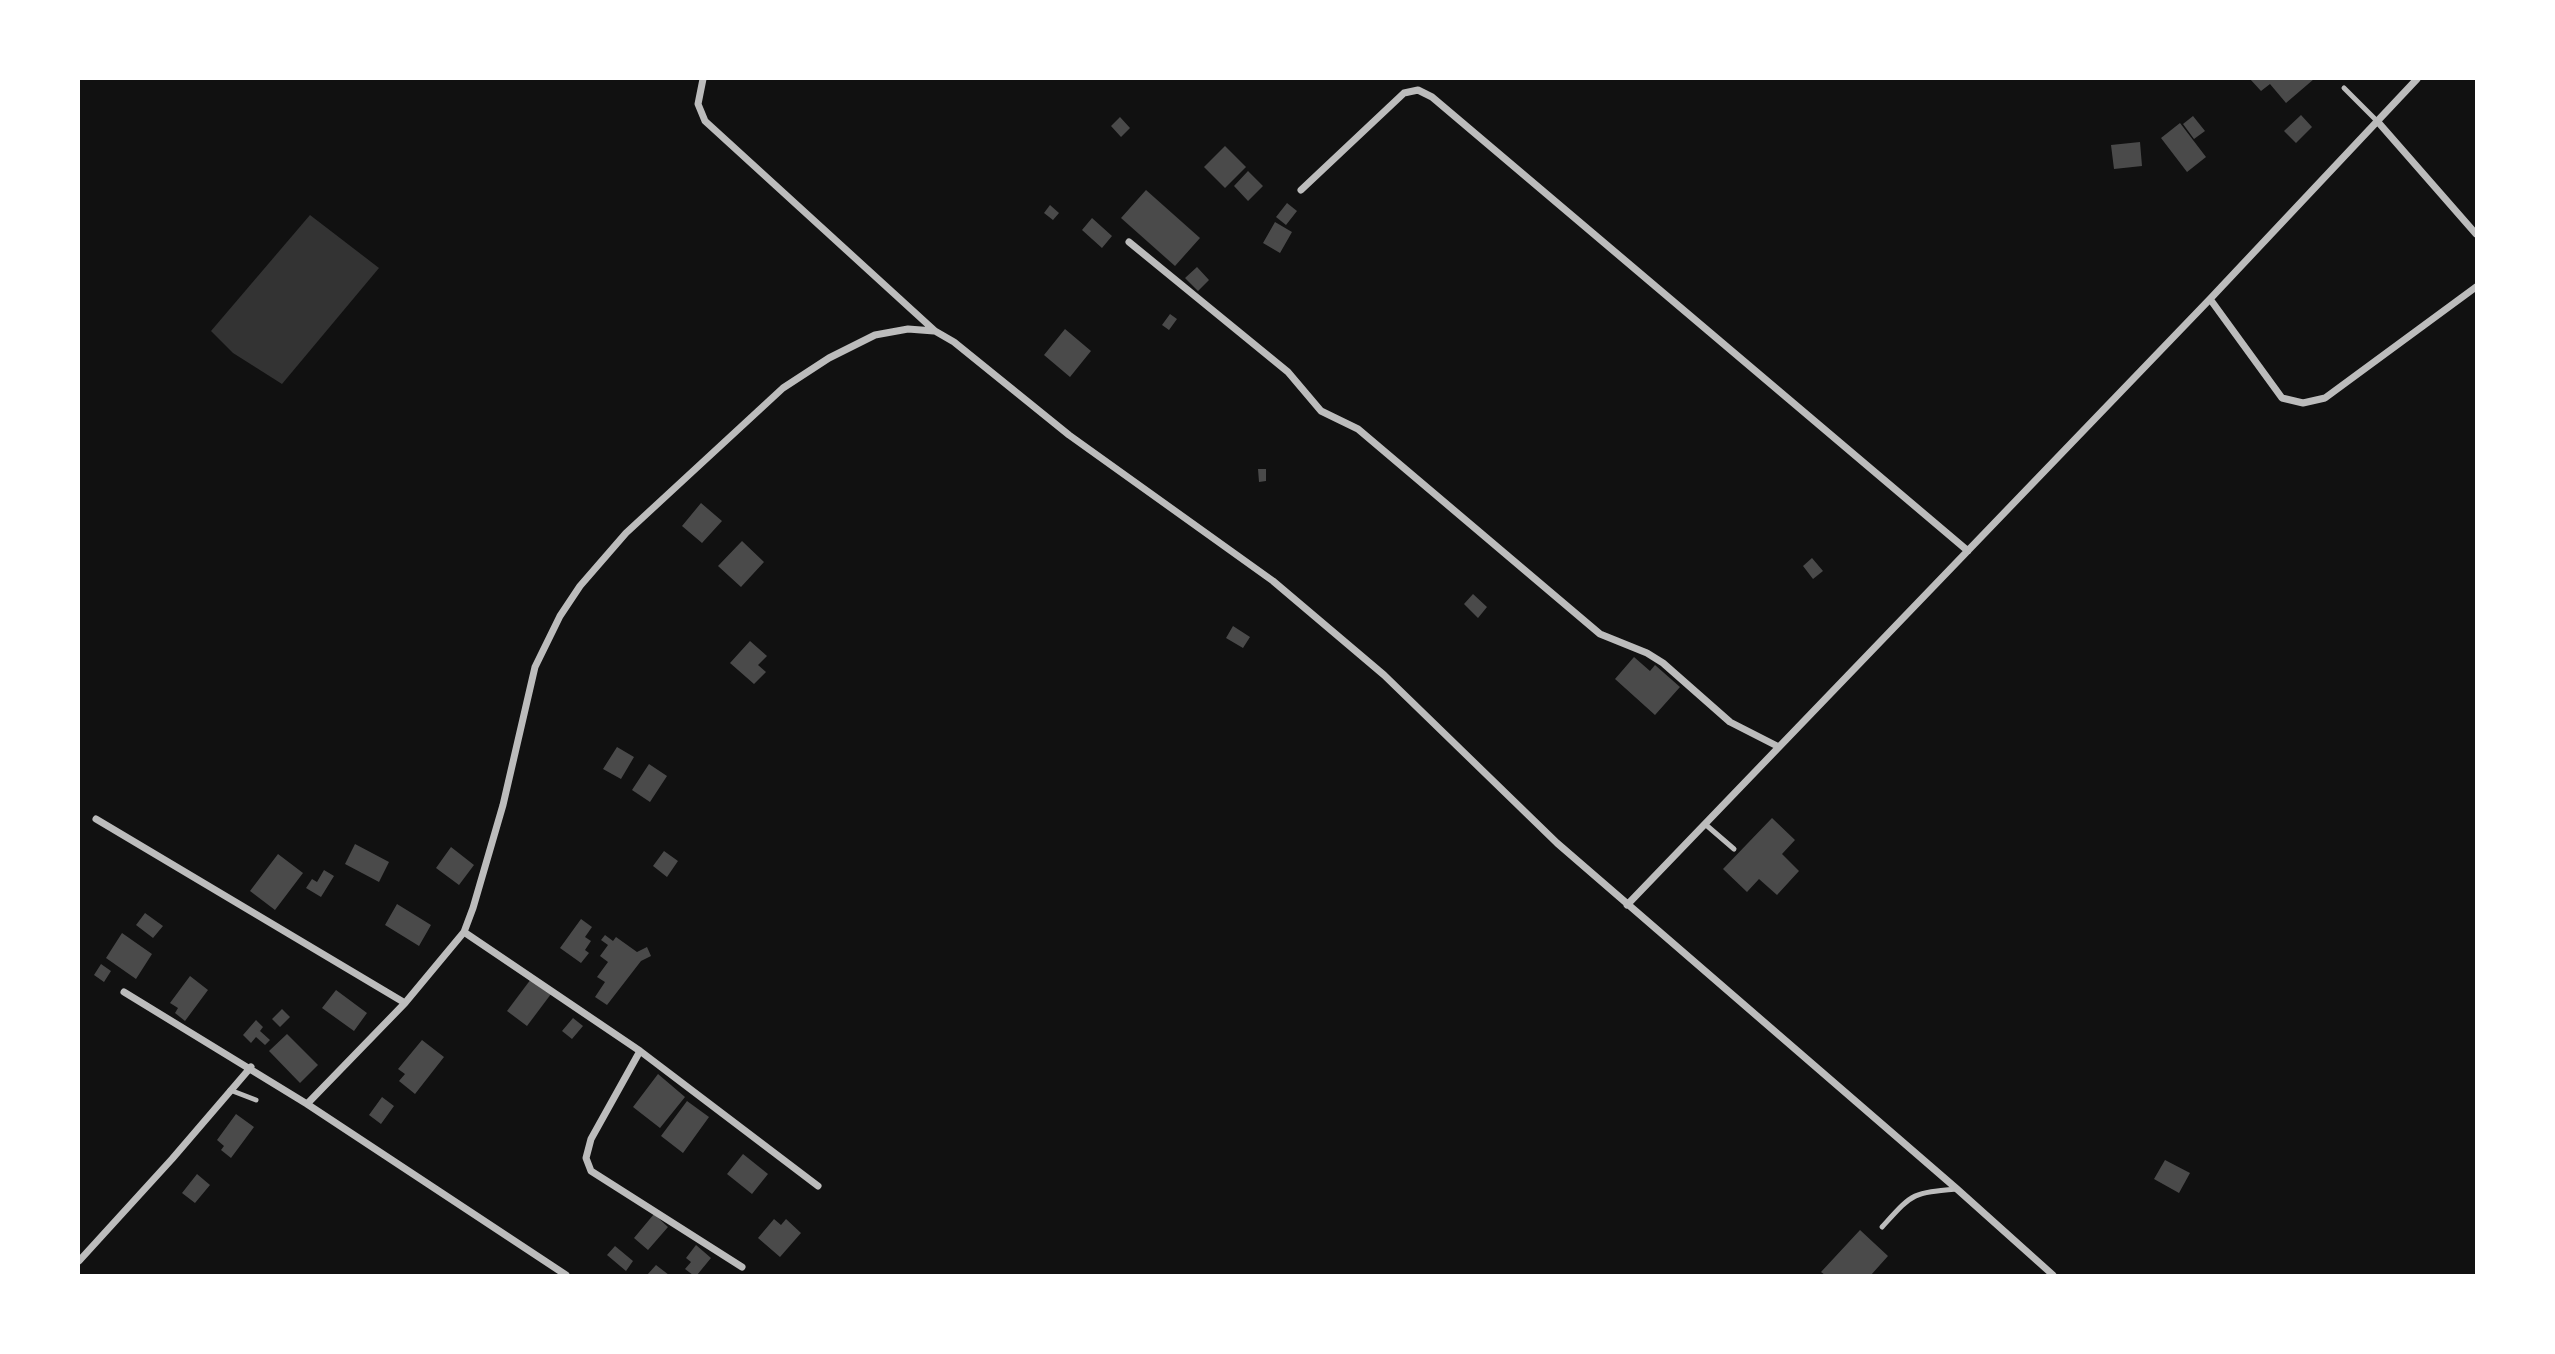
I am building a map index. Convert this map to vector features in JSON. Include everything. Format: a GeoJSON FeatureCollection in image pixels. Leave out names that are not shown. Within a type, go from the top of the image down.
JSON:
{"type":"FeatureCollection","features":[{"type":"Feature","properties":{"kind":"street"},"geometry":{"type":"LineString","coordinates":[[703,79],[698,104],[705,121],[935,331],[954,342],[1069,435],[1273,581],[1384,675],[1557,843],[2053,1275]]}},
{"type":"Feature","properties":{"kind":"street"},"geometry":{"type":"LineString","coordinates":[[1627,905],[2210,299],[2417,79]]}},
{"type":"Feature","properties":{"kind":"street"},"geometry":{"type":"LineString","coordinates":[[1301,190],[1404,93],[1418,90],[1432,97],[1968,551]]}},
{"type":"Feature","properties":{"kind":"street"},"geometry":{"type":"LineString","coordinates":[[2378,122],[2476,234]]}},
{"type":"Feature","properties":{"kind":"street"},"geometry":{"type":"LineString","coordinates":[[1129,242],[1287,372],[1321,411],[1359,429],[1600,634],[1647,653],[1663,663],[1730,722],[1779,747]]}},
{"type":"Feature","properties":{"kind":"street"},"geometry":{"type":"LineString","coordinates":[[2210,299],[2282,398],[2303,403],[2325,398],[2476,287]]}},
{"type":"Feature","properties":{"kind":"street"},"geometry":{"type":"LineString","coordinates":[[307,1104],[404,1003],[464,932],[503,805],[535,667],[560,616],[580,586],[626,533],[783,387],[829,358],[876,335],[908,329],[935,331]]}},
{"type":"Feature","properties":{"kind":"street"},"geometry":{"type":"LineString","coordinates":[[96,819],[404,1003]]}},
{"type":"Feature","properties":{"kind":"street"},"geometry":{"type":"LineString","coordinates":[[464,932],[640,1051],[818,1186]]}},
{"type":"Feature","properties":{"kind":"street"},"geometry":{"type":"LineString","coordinates":[[124,992],[251,1067],[566,1275]]}},
{"type":"Feature","properties":{"kind":"street"},"geometry":{"type":"LineString","coordinates":[[640,1051],[591,1139],[586,1158],[592,1171],[742,1267]]}},
{"type":"Feature","properties":{"kind":"street"},"geometry":{"type":"LineString","coordinates":[[79,1261],[251,1067]]}},
{"type":"Feature","properties":{"kind":"lane"},"geometry":{"type":"LineString","coordinates":[[2344,88],[2378,122]]}},
{"type":"Feature","properties":{"kind":"lane"},"geometry":{"type":"LineString","coordinates":[[1705,824],[1734,849]]}},
{"type":"Feature","properties":{"kind":"lane"},"geometry":{"type":"LineString","coordinates":[[230,1090],[256,1100]]}},
{"type":"Feature","properties":{"kind":"lane"},"geometry":{"type":"LineString","coordinates":[[1882,1227],[1915,1194],[1957,1189]]}},
{"type":"Feature","properties":{"kind":"shaded area"},"geometry":{"type":"Polygon","coordinates":[[[310,215],[379,268],[282,384],[233,353],[211,331],[310,215]]]}},
{"type":"Feature","properties":{"kind":"building"},"geometry":{"type":"Polygon","coordinates":[[[2250,79],[2314,79],[2286,103],[2270,84],[2261,91],[2250,79]]]}},
{"type":"Feature","properties":{"kind":"building"},"geometry":{"type":"Polygon","coordinates":[[[2301,115],[2312,127],[2296,143],[2284,131],[2301,115]]]}},
{"type":"Feature","properties":{"kind":"building"},"geometry":{"type":"Polygon","coordinates":[[[2193,116],[2205,131],[2194,139],[2183,124],[2193,116]]]}},
{"type":"Feature","properties":{"kind":"building"},"geometry":{"type":"Polygon","coordinates":[[[1120,117],[1130,128],[1121,137],[1111,126],[1120,117]]]}},
{"type":"Feature","properties":{"kind":"building"},"geometry":{"type":"Polygon","coordinates":[[[2180,123],[2206,157],[2187,172],[2161,138],[2180,123]]]}},
{"type":"Feature","properties":{"kind":"building"},"geometry":{"type":"Polygon","coordinates":[[[2140,142],[2142,166],[2114,169],[2111,145],[2140,142]]]}},
{"type":"Feature","properties":{"kind":"building"},"geometry":{"type":"Polygon","coordinates":[[[1225,146],[1246,167],[1225,188],[1204,167],[1225,146]]]}},
{"type":"Feature","properties":{"kind":"building"},"geometry":{"type":"Polygon","coordinates":[[[1248,171],[1263,186],[1248,201],[1234,186],[1248,171]]]}},
{"type":"Feature","properties":{"kind":"building"},"geometry":{"type":"Polygon","coordinates":[[[1146,190],[1200,238],[1175,266],[1121,218],[1146,190]]]}},
{"type":"Feature","properties":{"kind":"building"},"geometry":{"type":"Polygon","coordinates":[[[1287,203],[1297,211],[1286,225],[1276,217],[1287,203]]]}},
{"type":"Feature","properties":{"kind":"building"},"geometry":{"type":"Polygon","coordinates":[[[1050,205],[1059,213],[1053,220],[1044,213],[1050,205]]]}},
{"type":"Feature","properties":{"kind":"building"},"geometry":{"type":"Polygon","coordinates":[[[1092,218],[1112,236],[1102,248],[1082,230],[1092,218]]]}},
{"type":"Feature","properties":{"kind":"building"},"geometry":{"type":"Polygon","coordinates":[[[1275,222],[1292,232],[1280,253],[1263,243],[1275,222]]]}},
{"type":"Feature","properties":{"kind":"building"},"geometry":{"type":"Polygon","coordinates":[[[1197,267],[1209,280],[1198,291],[1185,278],[1197,267]]]}},
{"type":"Feature","properties":{"kind":"building"},"geometry":{"type":"Polygon","coordinates":[[[1170,314],[1177,319],[1169,330],[1162,325],[1170,314]]]}},
{"type":"Feature","properties":{"kind":"building"},"geometry":{"type":"Polygon","coordinates":[[[1065,329],[1091,351],[1070,377],[1044,355],[1065,329]]]}},
{"type":"Feature","properties":{"kind":"building"},"geometry":{"type":"Polygon","coordinates":[[[1258,469],[1266,469],[1266,481],[1259,482],[1258,469]]]}},
{"type":"Feature","properties":{"kind":"building"},"geometry":{"type":"Polygon","coordinates":[[[701,503],[722,521],[702,543],[682,526],[701,503]]]}},
{"type":"Feature","properties":{"kind":"building"},"geometry":{"type":"Polygon","coordinates":[[[742,541],[764,562],[741,587],[718,566],[742,541]]]}},
{"type":"Feature","properties":{"kind":"building"},"geometry":{"type":"Polygon","coordinates":[[[1812,558],[1823,571],[1813,579],[1803,566],[1812,558]]]}},
{"type":"Feature","properties":{"kind":"building"},"geometry":{"type":"Polygon","coordinates":[[[1473,594],[1487,607],[1478,618],[1464,604],[1473,594]]]}},
{"type":"Feature","properties":{"kind":"building"},"geometry":{"type":"Polygon","coordinates":[[[1233,626],[1250,637],[1243,648],[1226,638],[1233,626]]]}},
{"type":"Feature","properties":{"kind":"building"},"geometry":{"type":"Polygon","coordinates":[[[750,641],[767,656],[758,665],[766,672],[754,684],[730,663],[750,641]]]}},
{"type":"Feature","properties":{"kind":"building"},"geometry":{"type":"Polygon","coordinates":[[[1634,657],[1650,671],[1655,665],[1680,687],[1655,715],[1615,679],[1634,657]]]}},
{"type":"Feature","properties":{"kind":"building"},"geometry":{"type":"Polygon","coordinates":[[[617,747],[634,757],[621,779],[603,769],[617,747]]]}},
{"type":"Feature","properties":{"kind":"building"},"geometry":{"type":"Polygon","coordinates":[[[649,764],[667,776],[650,802],[632,790],[649,764]]]}},
{"type":"Feature","properties":{"kind":"building"},"geometry":{"type":"Polygon","coordinates":[[[1772,818],[1795,840],[1782,854],[1799,871],[1777,895],[1759,879],[1747,892],[1723,869],[1772,818]]]}},
{"type":"Feature","properties":{"kind":"building"},"geometry":{"type":"Polygon","coordinates":[[[355,844],[389,862],[379,882],[345,864],[355,844]]]}},
{"type":"Feature","properties":{"kind":"building"},"geometry":{"type":"Polygon","coordinates":[[[451,847],[474,865],[459,885],[436,868],[451,847]]]}},
{"type":"Feature","properties":{"kind":"building"},"geometry":{"type":"Polygon","coordinates":[[[664,851],[678,861],[667,877],[653,866],[664,851]]]}},
{"type":"Feature","properties":{"kind":"building"},"geometry":{"type":"Polygon","coordinates":[[[278,854],[303,873],[275,910],[250,891],[278,854]]]}},
{"type":"Feature","properties":{"kind":"building"},"geometry":{"type":"Polygon","coordinates":[[[324,870],[334,876],[321,897],[306,888],[312,879],[317,882],[324,870]]]}},
{"type":"Feature","properties":{"kind":"building"},"geometry":{"type":"Polygon","coordinates":[[[397,904],[431,925],[419,946],[385,925],[397,904]]]}},
{"type":"Feature","properties":{"kind":"building"},"geometry":{"type":"Polygon","coordinates":[[[145,913],[163,926],[153,938],[136,925],[145,913]]]}},
{"type":"Feature","properties":{"kind":"building"},"geometry":{"type":"Polygon","coordinates":[[[581,919],[592,927],[585,937],[591,941],[585,950],[589,953],[581,963],[560,948],[581,919]]]}},
{"type":"Feature","properties":{"kind":"building"},"geometry":{"type":"Polygon","coordinates":[[[122,933],[152,954],[136,979],[106,958],[122,933]]]}},
{"type":"Feature","properties":{"kind":"building"},"geometry":{"type":"Polygon","coordinates":[[[605,935],[613,941],[616,937],[637,952],[647,947],[651,956],[641,961],[607,1005],[595,997],[605,982],[597,977],[608,962],[600,956],[608,945],[601,940],[605,935]]]}},
{"type":"Feature","properties":{"kind":"building"},"geometry":{"type":"Polygon","coordinates":[[[101,964],[111,971],[104,982],[94,975],[101,964]]]}},
{"type":"Feature","properties":{"kind":"building"},"geometry":{"type":"Polygon","coordinates":[[[190,976],[208,990],[185,1021],[175,1013],[178,1008],[170,1003],[190,976]]]}},
{"type":"Feature","properties":{"kind":"building"},"geometry":{"type":"Polygon","coordinates":[[[531,979],[551,994],[527,1026],[507,1011],[531,979]]]}},
{"type":"Feature","properties":{"kind":"building"},"geometry":{"type":"Polygon","coordinates":[[[336,990],[367,1013],[354,1031],[322,1008],[336,990]]]}},
{"type":"Feature","properties":{"kind":"building"},"geometry":{"type":"Polygon","coordinates":[[[282,1009],[290,1017],[280,1027],[272,1019],[282,1009]]]}},
{"type":"Feature","properties":{"kind":"building"},"geometry":{"type":"Polygon","coordinates":[[[573,1018],[583,1026],[572,1039],[562,1031],[573,1018]]]}},
{"type":"Feature","properties":{"kind":"building"},"geometry":{"type":"Polygon","coordinates":[[[256,1020],[263,1027],[260,1031],[270,1040],[265,1045],[256,1037],[251,1043],[243,1035],[256,1020]]]}},
{"type":"Feature","properties":{"kind":"building"},"geometry":{"type":"Polygon","coordinates":[[[287,1034],[318,1065],[300,1083],[269,1051],[287,1034]]]}},
{"type":"Feature","properties":{"kind":"building"},"geometry":{"type":"Polygon","coordinates":[[[422,1040],[444,1057],[415,1094],[399,1081],[405,1074],[398,1069],[422,1040]]]}},
{"type":"Feature","properties":{"kind":"building"},"geometry":{"type":"Polygon","coordinates":[[[658,1074],[685,1097],[660,1128],[633,1107],[658,1074]]]}},
{"type":"Feature","properties":{"kind":"building"},"geometry":{"type":"Polygon","coordinates":[[[382,1097],[394,1106],[381,1124],[369,1115],[382,1097]]]}},
{"type":"Feature","properties":{"kind":"building"},"geometry":{"type":"Polygon","coordinates":[[[687,1101],[709,1117],[683,1153],[661,1136],[687,1101]]]}},
{"type":"Feature","properties":{"kind":"building"},"geometry":{"type":"Polygon","coordinates":[[[236,1114],[254,1127],[231,1158],[221,1150],[224,1146],[217,1140],[236,1114]]]}},
{"type":"Feature","properties":{"kind":"building"},"geometry":{"type":"Polygon","coordinates":[[[743,1154],[768,1174],[752,1194],[727,1174],[743,1154]]]}},
{"type":"Feature","properties":{"kind":"building"},"geometry":{"type":"Polygon","coordinates":[[[2165,1160],[2190,1173],[2179,1193],[2154,1179],[2165,1160]]]}},
{"type":"Feature","properties":{"kind":"building"},"geometry":{"type":"Polygon","coordinates":[[[197,1174],[210,1185],[195,1203],[182,1193],[197,1174]]]}},
{"type":"Feature","properties":{"kind":"building"},"geometry":{"type":"Polygon","coordinates":[[[654,1214],[668,1227],[648,1250],[634,1238],[654,1214]]]}},
{"type":"Feature","properties":{"kind":"building"},"geometry":{"type":"Polygon","coordinates":[[[774,1219],[781,1225],[786,1219],[801,1233],[780,1257],[758,1238],[774,1219]]]}},
{"type":"Feature","properties":{"kind":"building"},"geometry":{"type":"Polygon","coordinates":[[[1860,1230],[1888,1256],[1871,1275],[1825,1275],[1821,1272],[1860,1230]]]}},
{"type":"Feature","properties":{"kind":"building"},"geometry":{"type":"Polygon","coordinates":[[[696,1245],[711,1258],[697,1275],[693,1275],[685,1269],[691,1262],[686,1258],[696,1245]]]}},
{"type":"Feature","properties":{"kind":"building"},"geometry":{"type":"Polygon","coordinates":[[[615,1246],[633,1261],[626,1271],[607,1255],[615,1246]]]}},
{"type":"Feature","properties":{"kind":"building"},"geometry":{"type":"Polygon","coordinates":[[[656,1265],[669,1275],[647,1275],[656,1265]]]}}]}
